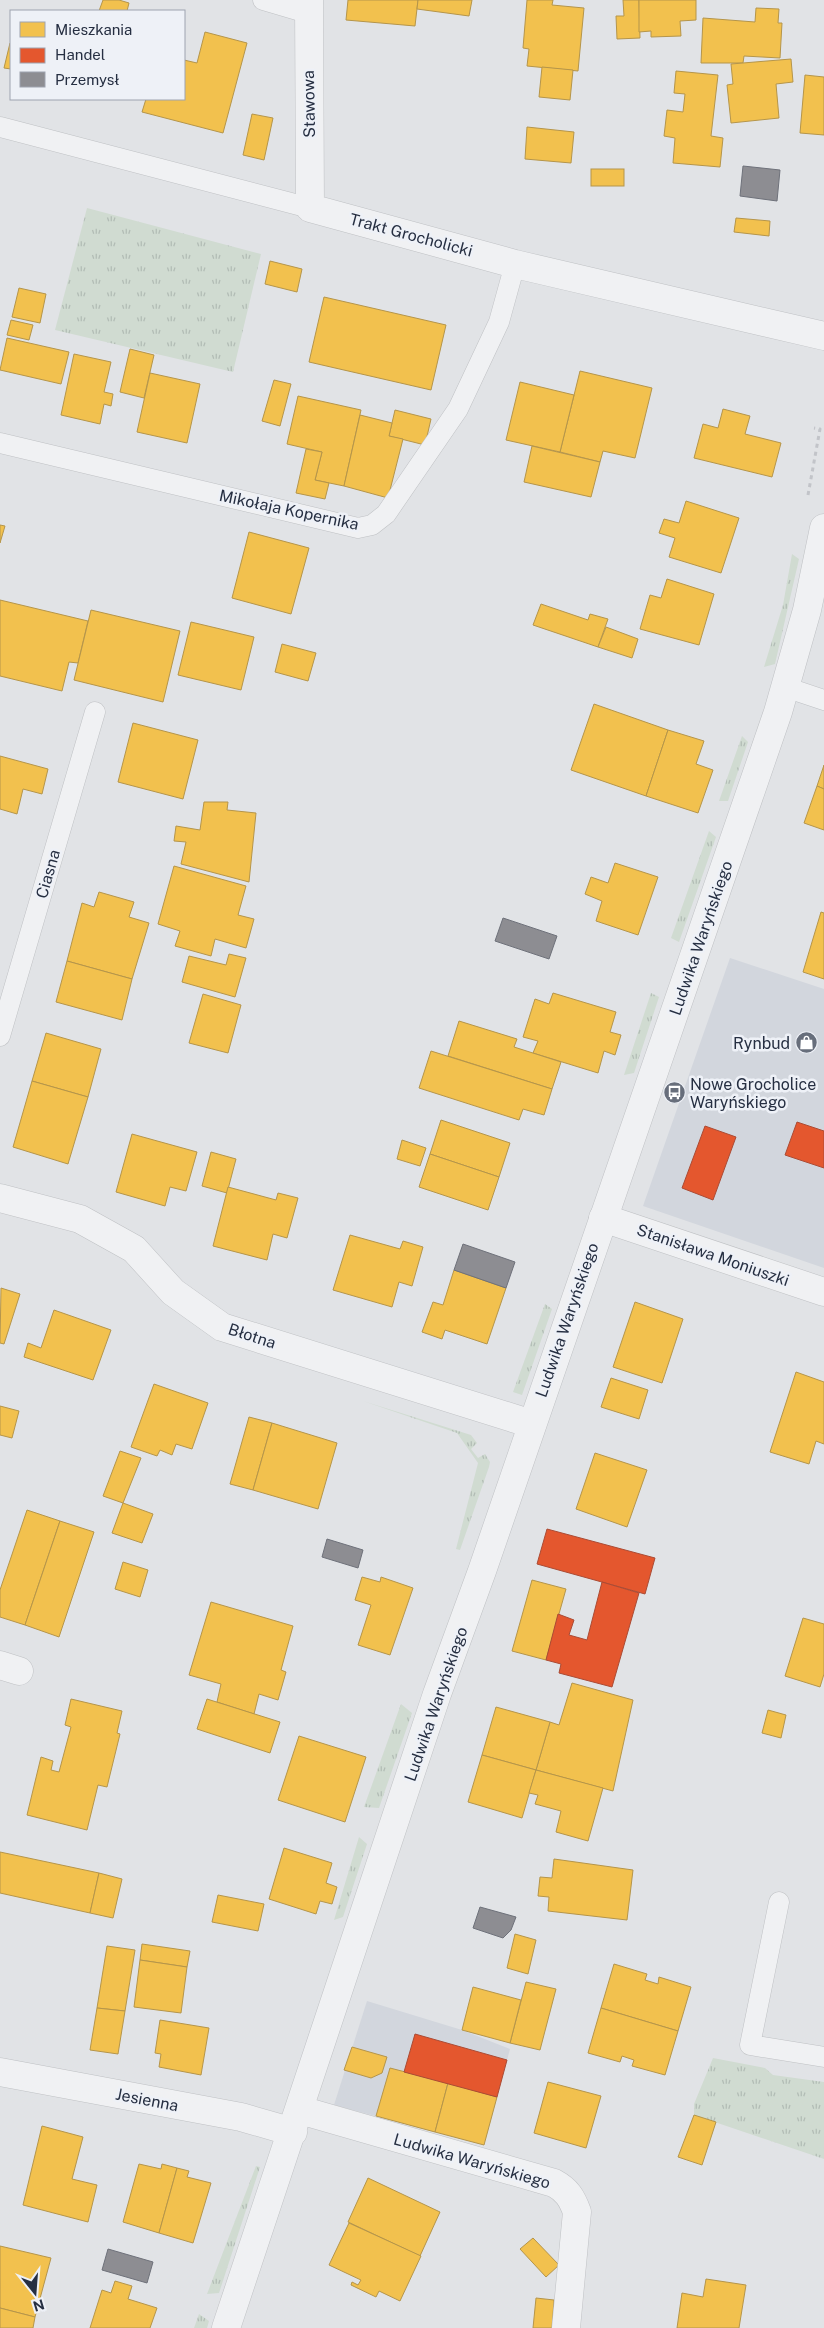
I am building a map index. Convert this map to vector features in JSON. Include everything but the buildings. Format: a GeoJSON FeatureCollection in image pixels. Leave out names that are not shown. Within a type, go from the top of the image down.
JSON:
{"type":"FeatureCollection","features":[{"type":"Feature","properties":{"kind":"street","name":"Stawowa"},"geometry":{"type":"LineString","coordinates":[[308,6],[310,208]]}},
{"type":"Feature","properties":{"kind":"street","name":"Trakt Grocholicki"},"geometry":{"type":"LineString","coordinates":[[310,208],[515,264],[824,336]]}},
{"type":"Feature","properties":{"kind":"street","name":"Ludwika Waryńskiego"},"geometry":{"type":"LineString","coordinates":[[226,2328],[437,1694],[739,830],[785,687],[807,610],[824,528]]}},
{"type":"Feature","properties":{"kind":"street","name":"Błotna"},"geometry":{"type":"LineString","coordinates":[[0,1198],[80,1219],[134,1249],[173,1292],[222,1327],[532,1424]]}},
{"type":"Feature","properties":{"kind":"street","name":"Stanisława Moniuszki"},"geometry":{"type":"LineString","coordinates":[[603,1218],[824,1292]]}},
{"type":"Feature","properties":{"kind":"street","name":"Jesienna"},"geometry":{"type":"LineString","coordinates":[[0,2072],[241,2117],[296,2121]]}},
{"type":"Feature","properties":{"kind":"street","name":"Ludwika Waryńskiego"},"geometry":{"type":"LineString","coordinates":[[296,2121],[554,2183],[564,2189],[572,2198],[577,2212],[566,2328]]}},
{"type":"Feature","properties":{"kind":"lane"},"geometry":{"type":"LineString","coordinates":[[264,0],[308,6]]}},
{"type":"Feature","properties":{"kind":"lane","name":"Trakt Grocholicki"},"geometry":{"type":"LineString","coordinates":[[0,127],[310,208]]}},
{"type":"Feature","properties":{"kind":"lane","name":"Mikołaja Kopernika"},"geometry":{"type":"LineString","coordinates":[[0,443],[358,528],[372,525],[386,514],[458,409],[499,322],[515,264]]}},
{"type":"Feature","properties":{"kind":"lane"},"geometry":{"type":"LineString","coordinates":[[785,687],[824,700]]}},
{"type":"Feature","properties":{"kind":"lane","name":"Ciasna"},"geometry":{"type":"LineString","coordinates":[[0,1036],[95,712]]}},
{"type":"Feature","properties":{"kind":"lane"},"geometry":{"type":"LineString","coordinates":[[779,1902],[750,2045],[824,2057]]}},
{"type":"Feature","properties":{"kind":"path"},"geometry":{"type":"LineString","coordinates":[[808,495],[820,429],[814,428]]}},
{"type":"Feature","properties":{"kind":"shaded area"},"geometry":{"type":"Polygon","coordinates":[[[730,958],[824,989],[824,1268],[643,1206],[730,958]]]}},
{"type":"Feature","properties":{"kind":"shaded area"},"geometry":{"type":"Polygon","coordinates":[[[367,2001],[462,2030],[510,2049],[484,2145],[334,2105],[367,2001]]]}},
{"type":"Feature","properties":{"kind":"green space"},"geometry":{"type":"Polygon","coordinates":[[[87,208],[261,254],[233,372],[55,330],[87,208]]]}},
{"type":"Feature","properties":{"kind":"green space"},"geometry":{"type":"Polygon","coordinates":[[[792,554],[799,559],[775,664],[764,667],[783,605],[792,554]]]}},
{"type":"Feature","properties":{"kind":"green space"},"geometry":{"type":"Polygon","coordinates":[[[742,736],[748,742],[728,801],[719,801],[742,736]]]}},
{"type":"Feature","properties":{"kind":"green space"},"geometry":{"type":"Polygon","coordinates":[[[709,831],[716,837],[679,942],[671,938],[709,831]]]}},
{"type":"Feature","properties":{"kind":"green space"},"geometry":{"type":"Polygon","coordinates":[[[651,993],[659,997],[634,1073],[624,1075],[651,993]]]}},
{"type":"Feature","properties":{"kind":"green space"},"geometry":{"type":"Polygon","coordinates":[[[545,1304],[552,1309],[522,1395],[513,1392],[545,1304]]]}},
{"type":"Feature","properties":{"kind":"green space"},"geometry":{"type":"Polygon","coordinates":[[[363,1401],[471,1435],[477,1443],[471,1449],[478,1458],[485,1454],[490,1462],[489,1467],[460,1550],[456,1549],[478,1463],[457,1433],[363,1401]]]}},
{"type":"Feature","properties":{"kind":"green space"},"geometry":{"type":"Polygon","coordinates":[[[401,1704],[412,1713],[379,1808],[364,1807],[401,1704]]]}},
{"type":"Feature","properties":{"kind":"green space"},"geometry":{"type":"Polygon","coordinates":[[[359,1837],[367,1844],[343,1917],[334,1920],[359,1837]]]}},
{"type":"Feature","properties":{"kind":"green space"},"geometry":{"type":"Polygon","coordinates":[[[713,2058],[765,2068],[773,2075],[824,2082],[824,2159],[694,2115],[694,2104],[713,2058]]]}},
{"type":"Feature","properties":{"kind":"green space"},"geometry":{"type":"Polygon","coordinates":[[[256,2166],[260,2167],[219,2293],[207,2294],[256,2166]]]}},
{"type":"Feature","properties":{"kind":"green space"},"geometry":{"type":"Polygon","coordinates":[[[199,2314],[209,2321],[207,2328],[194,2328],[199,2314]]]}},
{"type":"Feature","properties":{"kind":"place","name":"Rynbud"},"geometry":{"type":"Point","coordinates":[806,1043]}},
{"type":"Feature","properties":{"kind":"place","name":"Nowe Grocholice Waryńskiego"},"geometry":{"type":"Point","coordinates":[674,1093]}}]}
